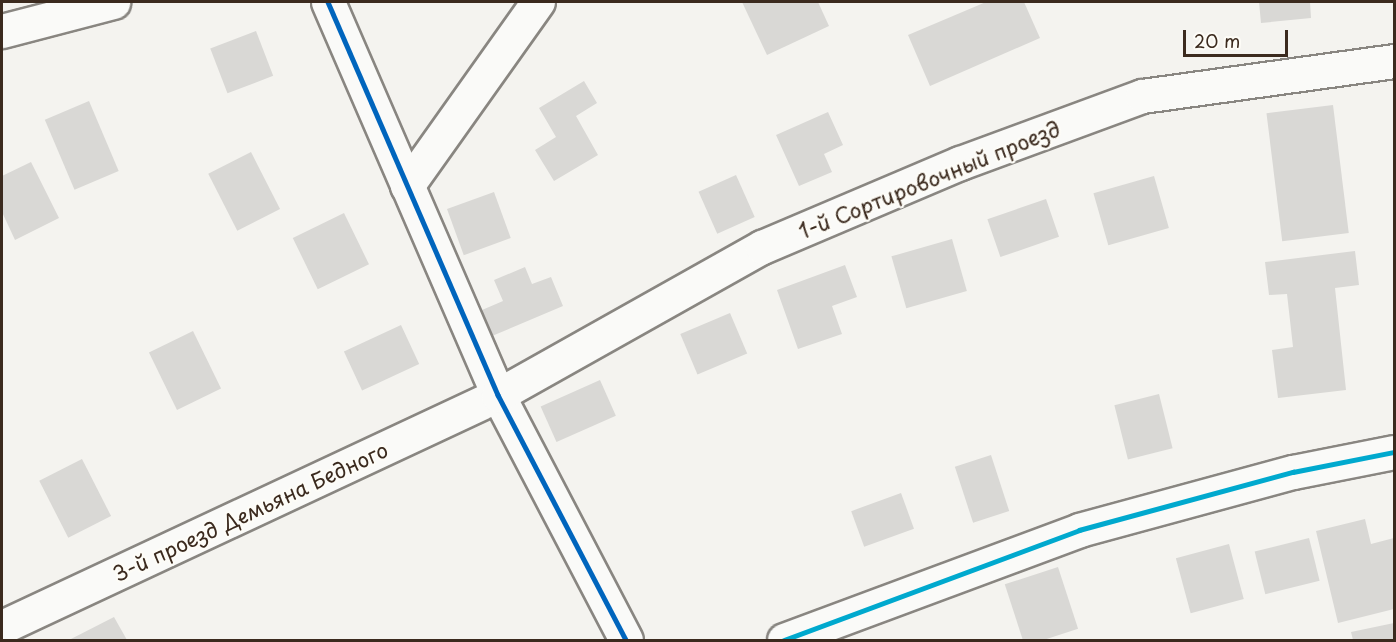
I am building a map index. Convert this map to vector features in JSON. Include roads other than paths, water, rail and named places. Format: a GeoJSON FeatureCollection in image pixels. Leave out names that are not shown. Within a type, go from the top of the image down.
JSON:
{"type":"FeatureCollection","features":[{"type":"Feature","properties":{"kind":"street"},"geometry":{"type":"LineString","coordinates":[[2,31],[113,2]]}},
{"type":"Feature","properties":{"kind":"street"},"geometry":{"type":"LineString","coordinates":[[328,2],[498,395],[626,640]]}},
{"type":"Feature","properties":{"kind":"street"},"geometry":{"type":"LineString","coordinates":[[407,186],[538,2]]}},
{"type":"Feature","properties":{"kind":"street","name":"1-й Сортировочный проезд"},"geometry":{"type":"LineString","coordinates":[[498,395],[762,248],[960,163],[1142,96],[1395,61]]}},
{"type":"Feature","properties":{"kind":"street","name":"3-й проезд Демьяна Бедного"},"geometry":{"type":"LineString","coordinates":[[2,627],[498,395]]}},
{"type":"Feature","properties":{"kind":"street"},"geometry":{"type":"LineString","coordinates":[[784,640],[1080,530],[1293,472],[1395,452]]}}]}
